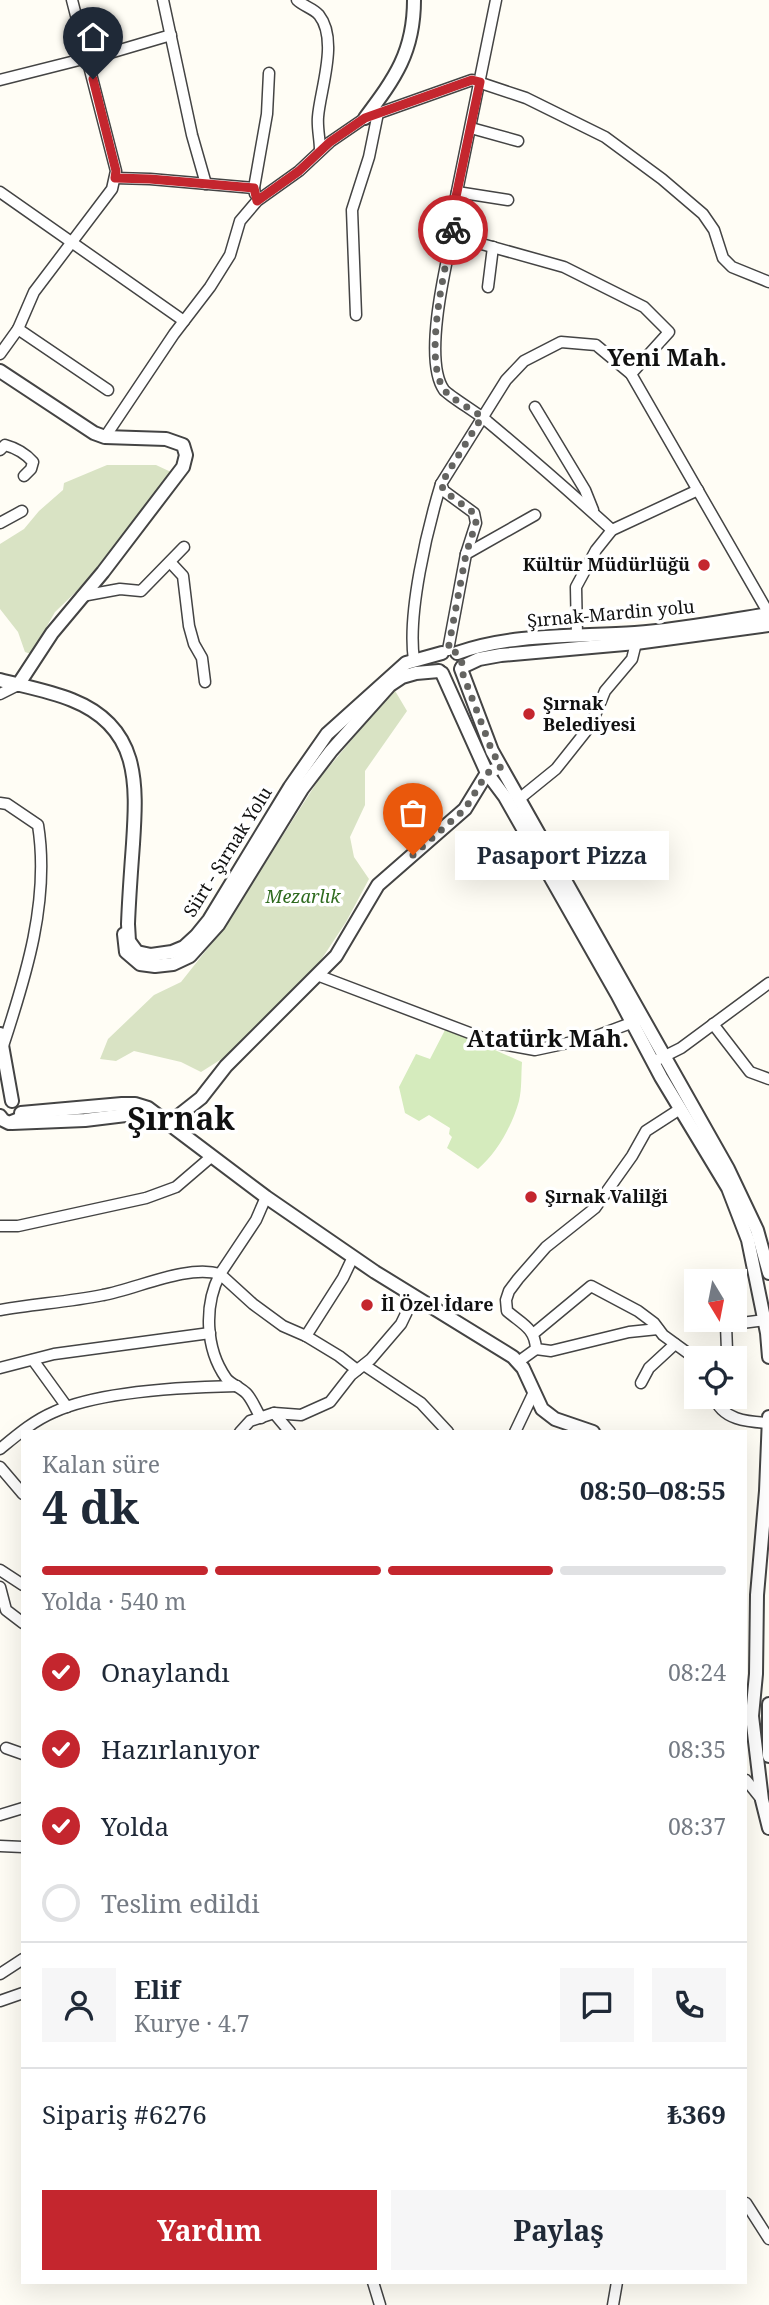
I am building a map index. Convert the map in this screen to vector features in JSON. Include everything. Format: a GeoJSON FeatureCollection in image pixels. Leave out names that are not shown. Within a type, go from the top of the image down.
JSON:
{"type":"FeatureCollection","features":[{"type":"Feature","properties":{"kind":"street"},"geometry":{"type":"LineString","coordinates":[[0,354],[18,329],[34,292],[112,189],[115,178],[116,171],[72,0]]}},
{"type":"Feature","properties":{"kind":"street"},"geometry":{"type":"LineString","coordinates":[[163,0],[192,135],[206,184]]}},
{"type":"Feature","properties":{"kind":"street"},"geometry":{"type":"LineString","coordinates":[[297,0],[320,16],[327,36],[325,80],[318,119],[320,150]]}},
{"type":"Feature","properties":{"kind":"street"},"geometry":{"type":"LineString","coordinates":[[365,118],[397,73],[408,50],[414,0]]}},
{"type":"Feature","properties":{"kind":"street"},"geometry":{"type":"LineString","coordinates":[[496,0],[453,211],[455,223],[459,231],[471,241],[564,267],[644,307],[669,332],[631,374]]}},
{"type":"Feature","properties":{"kind":"street"},"geometry":{"type":"LineString","coordinates":[[103,55],[171,35]]}},
{"type":"Feature","properties":{"kind":"street"},"geometry":{"type":"LineString","coordinates":[[0,80],[87,58]]}},
{"type":"Feature","properties":{"kind":"street"},"geometry":{"type":"LineString","coordinates":[[257,201],[254,188],[267,114],[269,73]]}},
{"type":"Feature","properties":{"kind":"street"},"geometry":{"type":"LineString","coordinates":[[106,437],[210,287],[230,255],[240,221],[257,201],[365,118],[472,80],[526,98],[605,137],[662,179],[703,214],[714,230],[723,258],[732,267],[769,282]]}},
{"type":"Feature","properties":{"kind":"street"},"geometry":{"type":"LineString","coordinates":[[356,315],[352,210],[367,167],[378,113]]}},
{"type":"Feature","properties":{"kind":"street"},"geometry":{"type":"LineString","coordinates":[[471,128],[518,141]]}},
{"type":"Feature","properties":{"kind":"street"},"geometry":{"type":"LineString","coordinates":[[115,178],[254,188]]}},
{"type":"Feature","properties":{"kind":"street"},"geometry":{"type":"LineString","coordinates":[[0,191],[184,321]]}},
{"type":"Feature","properties":{"kind":"street"},"geometry":{"type":"LineString","coordinates":[[457,192],[508,200]]}},
{"type":"Feature","properties":{"kind":"street"},"geometry":{"type":"LineString","coordinates":[[455,223],[443,280],[435,351],[444,390],[482,417],[612,530]]}},
{"type":"Feature","properties":{"kind":"street"},"geometry":{"type":"LineString","coordinates":[[488,287],[494,247]]}},
{"type":"Feature","properties":{"kind":"street"},"geometry":{"type":"LineString","coordinates":[[18,329],[108,390]]}},
{"type":"Feature","properties":{"kind":"street"},"geometry":{"type":"LineString","coordinates":[[414,660],[413,617],[441,484],[506,380],[524,361],[561,342],[596,345],[631,374],[769,614]]}},
{"type":"Feature","properties":{"kind":"street"},"geometry":{"type":"LineString","coordinates":[[0,371],[85,428],[106,437],[166,439],[183,445],[186,461],[103,572],[52,633],[18,685],[0,694]]}},
{"type":"Feature","properties":{"kind":"street"},"geometry":{"type":"LineString","coordinates":[[536,407],[585,490],[595,514]]}},
{"type":"Feature","properties":{"kind":"street"},"geometry":{"type":"LineString","coordinates":[[0,450],[5,445],[12,447],[33,462],[24,477]]}},
{"type":"Feature","properties":{"kind":"street"},"geometry":{"type":"LineString","coordinates":[[441,484],[444,491],[474,513],[476,523],[466,554],[449,652],[437,659],[440,672],[487,773],[505,797],[638,1021],[665,1057],[728,1169],[757,1230],[769,1273]]}},
{"type":"Feature","properties":{"kind":"street"},"geometry":{"type":"LineString","coordinates":[[577,636],[576,587],[596,550],[612,530],[698,491]]}},
{"type":"Feature","properties":{"kind":"street"},"geometry":{"type":"LineString","coordinates":[[0,523],[22,511]]}},
{"type":"Feature","properties":{"kind":"street"},"geometry":{"type":"LineString","coordinates":[[466,554],[535,515]]}},
{"type":"Feature","properties":{"kind":"street"},"geometry":{"type":"LineString","coordinates":[[82,596],[120,589],[141,591],[184,547]]}},
{"type":"Feature","properties":{"kind":"street"},"geometry":{"type":"LineString","coordinates":[[170,562],[181,572],[185,582],[189,626],[194,644],[202,658],[205,682]]}},
{"type":"Feature","properties":{"kind":"street","name":"Şırnak-Mardin yolu"},"geometry":{"type":"LineString","coordinates":[[449,652],[479,645],[637,633],[769,614]]}},
{"type":"Feature","properties":{"kind":"street","name":"Şırnak-Mardin yolu"},"geometry":{"type":"LineString","coordinates":[[461,668],[479,659],[501,655],[636,643],[769,625]]}},
{"type":"Feature","properties":{"kind":"street"},"geometry":{"type":"LineString","coordinates":[[519,799],[556,769],[591,725],[605,691],[632,659],[636,643]]}},
{"type":"Feature","properties":{"kind":"street"},"geometry":{"type":"LineString","coordinates":[[449,652],[462,659],[461,668],[492,751],[638,1021],[652,1062],[728,1188],[748,1240],[765,1320],[769,1357]]}},
{"type":"Feature","properties":{"kind":"street","name":"Siirt - Şırnak Yolu"},"geometry":{"type":"LineString","coordinates":[[128,924],[129,941],[137,952],[151,955],[184,947],[209,920],[290,787],[327,734],[406,663],[449,652]]}},
{"type":"Feature","properties":{"kind":"street"},"geometry":{"type":"LineString","coordinates":[[440,672],[453,676],[461,668]]}},
{"type":"Feature","properties":{"kind":"street","name":"Siirt - Şırnak Yolu"},"geometry":{"type":"LineString","coordinates":[[128,924],[123,936],[124,946],[126,952],[140,964],[173,964],[190,956],[218,926],[302,789],[340,741],[390,685],[402,677],[416,673],[440,672]]}},
{"type":"Feature","properties":{"kind":"street"},"geometry":{"type":"LineString","coordinates":[[0,680],[73,700],[99,715],[117,732],[132,761],[136,793],[128,924]]}},
{"type":"Feature","properties":{"kind":"street"},"geometry":{"type":"LineString","coordinates":[[168,1124],[201,1098],[226,1066],[336,956],[378,885],[465,809],[487,773],[501,767]]}},
{"type":"Feature","properties":{"kind":"street"},"geometry":{"type":"LineString","coordinates":[[0,803],[7,804],[38,825],[42,852],[40,894],[26,978],[2,1040],[12,1101],[20,1107],[6,1118]]}},
{"type":"Feature","properties":{"kind":"street"},"geometry":{"type":"LineString","coordinates":[[317,975],[496,1043],[535,1049],[591,1038],[638,1021]]}},
{"type":"Feature","properties":{"kind":"street"},"geometry":{"type":"LineString","coordinates":[[652,1062],[665,1057],[769,983]]}},
{"type":"Feature","properties":{"kind":"street"},"geometry":{"type":"LineString","coordinates":[[712,1024],[750,1072],[769,1079]]}},
{"type":"Feature","properties":{"kind":"street"},"geometry":{"type":"LineString","coordinates":[[536,1349],[530,1328],[507,1311],[509,1291],[546,1247],[595,1208],[632,1156],[646,1131],[680,1109]]}},
{"type":"Feature","properties":{"kind":"street"},"geometry":{"type":"LineString","coordinates":[[6,1118],[85,1120],[134,1114],[168,1124],[353,1256],[414,1297],[513,1357],[523,1368],[542,1409],[555,1419],[587,1430]]}},
{"type":"Feature","properties":{"kind":"street"},"geometry":{"type":"LineString","coordinates":[[0,1226],[18,1227],[146,1198],[176,1187],[211,1157]]}},
{"type":"Feature","properties":{"kind":"street"},"geometry":{"type":"LineString","coordinates":[[261,1418],[247,1393],[225,1376],[215,1355],[208,1312],[210,1296],[220,1274],[256,1220],[267,1197]]}},
{"type":"Feature","properties":{"kind":"street"},"geometry":{"type":"LineString","coordinates":[[306,1336],[343,1278],[353,1256]]}},
{"type":"Feature","properties":{"kind":"street"},"geometry":{"type":"LineString","coordinates":[[1,1308],[105,1295],[179,1275],[209,1271],[220,1274],[253,1304],[283,1326],[306,1336],[421,1404],[446,1430]]}},
{"type":"Feature","properties":{"kind":"street"},"geometry":{"type":"LineString","coordinates":[[533,1334],[591,1286],[638,1311],[684,1350]]}},
{"type":"Feature","properties":{"kind":"street"},"geometry":{"type":"LineString","coordinates":[[242,1430],[250,1421],[274,1413],[301,1415],[330,1402],[401,1324],[414,1297]]}},
{"type":"Feature","properties":{"kind":"street"},"geometry":{"type":"LineString","coordinates":[[727,1346],[726,1325],[765,1320]]}},
{"type":"Feature","properties":{"kind":"street"},"geometry":{"type":"LineString","coordinates":[[518,1362],[536,1349],[551,1351],[629,1332],[658,1329]]}},
{"type":"Feature","properties":{"kind":"street"},"geometry":{"type":"LineString","coordinates":[[0,1368],[54,1354],[210,1333]]}},
{"type":"Feature","properties":{"kind":"street"},"geometry":{"type":"LineString","coordinates":[[641,1383],[649,1368],[675,1344]]}},
{"type":"Feature","properties":{"kind":"street"},"geometry":{"type":"LineString","coordinates":[[33,1360],[67,1407]]}},
{"type":"Feature","properties":{"kind":"street"},"geometry":{"type":"LineString","coordinates":[[25,1430],[67,1407],[102,1397],[237,1386]]}},
{"type":"Feature","properties":{"kind":"street"},"geometry":{"type":"LineString","coordinates":[[516,1430],[534,1392]]}},
{"type":"Feature","properties":{"kind":"street"},"geometry":{"type":"LineString","coordinates":[[721,1409],[751,1422],[769,1423]]}},
{"type":"Feature","properties":{"kind":"street"},"geometry":{"type":"LineString","coordinates":[[274,1413],[288,1430]]}},
{"type":"Feature","properties":{"kind":"street"},"geometry":{"type":"LineString","coordinates":[[769,1417],[763,1598],[752,1716],[762,1800],[769,1828]]}},
{"type":"Feature","properties":{"kind":"street"},"geometry":{"type":"LineString","coordinates":[[35,1422],[41,1430]]}},
{"type":"Feature","properties":{"kind":"street"},"geometry":{"type":"LineString","coordinates":[[0,1449],[21,1433]]}},
{"type":"Feature","properties":{"kind":"street"},"geometry":{"type":"LineString","coordinates":[[0,1467],[21,1492]]}},
{"type":"Feature","properties":{"kind":"street"},"geometry":{"type":"LineString","coordinates":[[0,1570],[21,1584]]}},
{"type":"Feature","properties":{"kind":"street"},"geometry":{"type":"LineString","coordinates":[[0,1587],[6,1609],[21,1621]]}},
{"type":"Feature","properties":{"kind":"street"},"geometry":{"type":"LineString","coordinates":[[747,1705],[752,1716]]}},
{"type":"Feature","properties":{"kind":"street"},"geometry":{"type":"LineString","coordinates":[[752,1716],[768,1708],[769,1756]]}},
{"type":"Feature","properties":{"kind":"street"},"geometry":{"type":"LineString","coordinates":[[6,1748],[21,1753]]}},
{"type":"Feature","properties":{"kind":"street"},"geometry":{"type":"LineString","coordinates":[[747,1781],[762,1800]]}},
{"type":"Feature","properties":{"kind":"street"},"geometry":{"type":"LineString","coordinates":[[0,1815],[21,1809]]}},
{"type":"Feature","properties":{"kind":"street"},"geometry":{"type":"LineString","coordinates":[[0,1846],[21,1847]]}},
{"type":"Feature","properties":{"kind":"street"},"geometry":{"type":"LineString","coordinates":[[0,1974],[21,1959]]}},
{"type":"Feature","properties":{"kind":"street"},"geometry":{"type":"LineString","coordinates":[[0,2001],[21,1994]]}},
{"type":"Feature","properties":{"kind":"street"},"geometry":{"type":"LineString","coordinates":[[747,2205],[769,2239]]}},
{"type":"Feature","properties":{"kind":"street"},"geometry":{"type":"LineString","coordinates":[[374,2284],[380,2305]]}},
{"type":"Feature","properties":{"kind":"street"},"geometry":{"type":"LineString","coordinates":[[613,2305],[617,2284]]}},
{"type":"Feature","properties":{"kind":"green space"},"geometry":{"type":"Polygon","coordinates":[[[107,465],[156,465],[171,472],[130,529],[82,586],[55,612],[31,654],[25,652],[18,632],[0,609],[0,544],[24,529],[39,511],[63,490],[64,483],[107,465]]]}},
{"type":"Feature","properties":{"kind":"green space","name":"Mezarlık"},"geometry":{"type":"Polygon","coordinates":[[[394,689],[407,711],[365,771],[365,805],[350,837],[354,857],[369,879],[346,922],[319,963],[228,1055],[201,1072],[181,1062],[134,1051],[116,1061],[100,1059],[108,1039],[154,995],[181,982],[223,929],[319,779],[394,689]]]}},
{"type":"Feature","properties":{"kind":"green space"},"geometry":{"type":"Polygon","coordinates":[[[445,1030],[522,1062],[520,1096],[512,1120],[497,1147],[478,1169],[447,1148],[452,1137],[449,1134],[450,1128],[429,1115],[419,1121],[405,1113],[399,1087],[416,1054],[430,1059],[445,1030]]]}},
{"type":"Feature","properties":{"kind":"way so far"},"geometry":{"type":"LineString","coordinates":[[413,855],[465,809],[487,773],[501,767],[492,751],[461,669],[463,663],[460,656],[448,650],[469,539],[476,523],[474,513],[444,491],[441,484],[482,417],[444,390],[436,360],[439,305],[453,230]]}},
{"type":"Feature","properties":{"kind":"place","name":"Kültür Müdürlüğü"},"geometry":{"type":"Point","coordinates":[704,565]}},
{"type":"Feature","properties":{"kind":"place","name":"Şırnak Belediyesi"},"geometry":{"type":"Point","coordinates":[529,714]}},
{"type":"Feature","properties":{"kind":"place","name":"Pasaport Pizza"},"geometry":{"type":"Point","coordinates":[413,855]}},
{"type":"Feature","properties":{"kind":"place","name":"Şırnak Valilği"},"geometry":{"type":"Point","coordinates":[531,1197]}},
{"type":"Feature","properties":{"kind":"place","name":"İl Özel İdare"},"geometry":{"type":"Point","coordinates":[367,1305]}},
{"type":"Feature","properties":{"kind":"district","name":"Yeni Mah."},"geometry":{"type":"Point","coordinates":[667,358]}},
{"type":"Feature","properties":{"kind":"district","name":"Atatürk Mah."},"geometry":{"type":"Point","coordinates":[548,1039]}},
{"type":"Feature","properties":{"kind":"district","name":"Şırnak"},"geometry":{"type":"Point","coordinates":[181,1119]}},
{"type":"Feature","properties":{"kind":"route"},"geometry":{"type":"LineString","coordinates":[[93,79],[116,171],[115,178],[254,188],[257,201],[299,171],[330,142],[365,118],[472,80],[480,82],[453,211],[453,230]]}}]}
